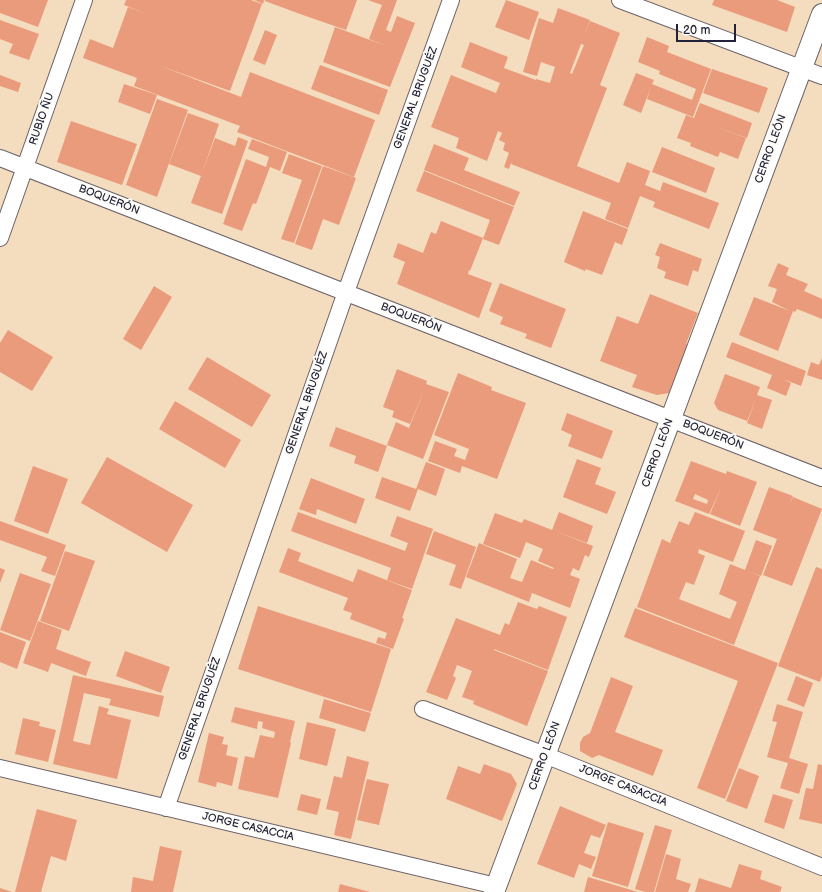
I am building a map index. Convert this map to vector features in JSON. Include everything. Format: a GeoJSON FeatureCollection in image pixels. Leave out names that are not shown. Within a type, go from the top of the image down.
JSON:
{"type":"FeatureCollection","features":[{"type":"Feature","properties":{"kind":"street","name":"RUBIO ÑU"},"geometry":{"type":"LineString","coordinates":[[0,238],[84,0]]}},
{"type":"Feature","properties":{"kind":"street","name":"GENERAL BRUGUÉZ"},"geometry":{"type":"LineString","coordinates":[[166,808],[346,292],[451,0]]}},
{"type":"Feature","properties":{"kind":"street"},"geometry":{"type":"LineString","coordinates":[[620,0],[822,76]]}},
{"type":"Feature","properties":{"kind":"street","name":"CERRO LEÓN"},"geometry":{"type":"LineString","coordinates":[[495,889],[822,14]]}},
{"type":"Feature","properties":{"kind":"street","name":"BOQUERÓN"},"geometry":{"type":"LineString","coordinates":[[0,158],[822,478]]}},
{"type":"Feature","properties":{"kind":"street","name":"JORGE CASACCIA"},"geometry":{"type":"LineString","coordinates":[[423,709],[545,755],[822,867]]}},
{"type":"Feature","properties":{"kind":"street","name":"JORGE CASACCIA"},"geometry":{"type":"LineString","coordinates":[[0,768],[495,889]]}},
{"type":"Feature","properties":{"kind":"building"},"geometry":{"type":"Polygon","coordinates":[[[0,0],[48,0],[38,27],[0,13],[0,0]]]}},
{"type":"Feature","properties":{"kind":"building"},"geometry":{"type":"Polygon","coordinates":[[[126,0],[251,0],[262,4],[230,91],[158,65],[241,97],[250,72],[375,120],[354,177],[237,132],[240,126],[134,86],[137,78],[83,58],[90,39],[113,48],[128,7],[145,13],[124,5],[126,0]]]}},
{"type":"Feature","properties":{"kind":"building"},"geometry":{"type":"Polygon","coordinates":[[[254,0],[264,0],[263,4],[254,0]]]}},
{"type":"Feature","properties":{"kind":"building"},"geometry":{"type":"Polygon","coordinates":[[[265,0],[305,0],[300,14],[265,0]]]}},
{"type":"Feature","properties":{"kind":"building"},"geometry":{"type":"Polygon","coordinates":[[[305,0],[357,0],[346,30],[300,14],[305,0]]]}},
{"type":"Feature","properties":{"kind":"building"},"geometry":{"type":"Polygon","coordinates":[[[368,0],[397,0],[386,30],[391,32],[397,16],[415,23],[390,87],[323,62],[335,27],[386,46],[369,39],[382,5],[368,0]]]}},
{"type":"Feature","properties":{"kind":"building"},"geometry":{"type":"Polygon","coordinates":[[[506,0],[539,12],[529,40],[495,27],[506,0]]]}},
{"type":"Feature","properties":{"kind":"building"},"geometry":{"type":"Polygon","coordinates":[[[714,0],[777,0],[795,7],[787,32],[712,5],[714,0]]]}},
{"type":"Feature","properties":{"kind":"building"},"geometry":{"type":"Polygon","coordinates":[[[558,8],[590,20],[584,36],[590,21],[620,33],[600,85],[607,88],[577,166],[619,183],[627,162],[650,171],[645,185],[660,191],[663,182],[719,203],[709,229],[653,207],[655,202],[640,196],[628,228],[605,219],[611,203],[511,164],[512,160],[509,169],[504,167],[509,153],[503,150],[505,143],[499,140],[502,133],[498,131],[487,161],[456,148],[459,138],[431,127],[451,75],[496,93],[500,83],[461,67],[470,42],[508,57],[504,68],[536,80],[550,83],[555,67],[541,62],[537,76],[523,72],[539,18],[553,23],[558,8]],[[581,44],[570,73],[572,74],[584,45],[581,44]]]}},
{"type":"Feature","properties":{"kind":"building"},"geometry":{"type":"Polygon","coordinates":[[[0,20],[39,34],[29,60],[9,53],[13,44],[0,39],[0,20]]]}},
{"type":"Feature","properties":{"kind":"building"},"geometry":{"type":"Polygon","coordinates":[[[265,30],[277,35],[265,65],[253,60],[265,30]]]}},
{"type":"Feature","properties":{"kind":"building"},"geometry":{"type":"Polygon","coordinates":[[[647,37],[669,46],[667,52],[711,69],[693,117],[647,99],[651,87],[641,113],[623,105],[636,73],[654,80],[652,84],[692,100],[696,89],[659,74],[660,71],[638,62],[647,37]]]}},
{"type":"Feature","properties":{"kind":"building"},"geometry":{"type":"Polygon","coordinates":[[[320,65],[388,90],[379,115],[311,89],[320,65]]]}},
{"type":"Feature","properties":{"kind":"building"},"geometry":{"type":"Polygon","coordinates":[[[712,69],[768,88],[759,113],[703,93],[712,69]]]}},
{"type":"Feature","properties":{"kind":"building"},"geometry":{"type":"Polygon","coordinates":[[[0,75],[21,83],[18,92],[0,86],[0,75]]]}},
{"type":"Feature","properties":{"kind":"building"},"geometry":{"type":"Polygon","coordinates":[[[124,84],[157,95],[150,114],[118,102],[124,84]]]}},
{"type":"Feature","properties":{"kind":"building"},"geometry":{"type":"Polygon","coordinates":[[[157,99],[188,110],[157,197],[126,185],[157,99]]]}},
{"type":"Feature","properties":{"kind":"building"},"geometry":{"type":"Polygon","coordinates":[[[700,103],[752,123],[747,138],[711,125],[746,138],[738,159],[720,152],[718,157],[690,146],[691,143],[677,138],[686,115],[694,118],[700,103]]]}},
{"type":"Feature","properties":{"kind":"building"},"geometry":{"type":"Polygon","coordinates":[[[188,113],[219,124],[201,176],[169,164],[188,113]]]}},
{"type":"Feature","properties":{"kind":"building"},"geometry":{"type":"Polygon","coordinates":[[[71,121],[137,144],[122,185],[57,162],[71,121]]]}},
{"type":"Feature","properties":{"kind":"building"},"geometry":{"type":"Polygon","coordinates":[[[238,137],[248,141],[222,214],[191,203],[215,138],[235,146],[238,137]]]}},
{"type":"Feature","properties":{"kind":"building"},"geometry":{"type":"Polygon","coordinates":[[[252,139],[287,152],[280,171],[270,167],[256,204],[253,203],[242,231],[223,224],[246,159],[266,167],[269,157],[248,149],[252,139]]]}},
{"type":"Feature","properties":{"kind":"building"},"geometry":{"type":"Polygon","coordinates":[[[434,144],[469,158],[464,170],[520,192],[514,206],[424,170],[434,144]]]}},
{"type":"Feature","properties":{"kind":"building"},"geometry":{"type":"Polygon","coordinates":[[[662,147],[715,168],[706,193],[652,172],[662,147]]]}},
{"type":"Feature","properties":{"kind":"building"},"geometry":{"type":"Polygon","coordinates":[[[289,154],[322,166],[294,243],[281,239],[302,180],[282,173],[289,154]]]}},
{"type":"Feature","properties":{"kind":"building"},"geometry":{"type":"Polygon","coordinates":[[[323,166],[356,178],[339,225],[323,219],[312,250],[295,244],[323,166]]]}},
{"type":"Feature","properties":{"kind":"building"},"geometry":{"type":"Polygon","coordinates":[[[424,171],[514,207],[499,245],[483,239],[490,220],[416,191],[424,171]]]}},
{"type":"Feature","properties":{"kind":"building"},"geometry":{"type":"Polygon","coordinates":[[[583,211],[628,229],[622,245],[615,242],[602,275],[586,269],[585,271],[564,262],[583,211]]]}},
{"type":"Feature","properties":{"kind":"building"},"geometry":{"type":"Polygon","coordinates":[[[441,221],[483,238],[468,274],[492,283],[479,318],[397,284],[405,262],[393,257],[398,243],[423,253],[431,232],[436,234],[441,221]]]}},
{"type":"Feature","properties":{"kind":"building"},"geometry":{"type":"Polygon","coordinates":[[[660,243],[702,259],[698,272],[693,270],[688,286],[664,278],[666,272],[657,268],[660,257],[655,255],[660,243]]]}},
{"type":"Feature","properties":{"kind":"building"},"geometry":{"type":"Polygon","coordinates":[[[778,263],[789,268],[786,275],[808,284],[804,291],[822,299],[822,319],[797,309],[795,312],[793,311],[778,351],[739,335],[754,297],[790,311],[772,302],[777,289],[768,286],[778,263]]]}},
{"type":"Feature","properties":{"kind":"building"},"geometry":{"type":"Polygon","coordinates":[[[500,283],[566,309],[551,348],[525,338],[527,334],[500,324],[503,317],[489,311],[500,283]]]}},
{"type":"Feature","properties":{"kind":"building"},"geometry":{"type":"Polygon","coordinates":[[[154,286],[172,297],[141,350],[123,339],[154,286]]]}},
{"type":"Feature","properties":{"kind":"building"},"geometry":{"type":"Polygon","coordinates":[[[650,294],[698,313],[669,393],[657,395],[632,387],[637,375],[600,361],[617,316],[638,324],[650,294]]]}},
{"type":"Feature","properties":{"kind":"building"},"geometry":{"type":"Polygon","coordinates":[[[8,330],[53,357],[32,391],[0,372],[0,343],[8,330]]]}},
{"type":"Feature","properties":{"kind":"building"},"geometry":{"type":"Polygon","coordinates":[[[732,342],[806,371],[801,386],[783,379],[791,383],[786,396],[767,388],[772,375],[726,357],[732,342]]]}},
{"type":"Feature","properties":{"kind":"building"},"geometry":{"type":"Polygon","coordinates":[[[207,357],[271,395],[252,427],[188,389],[207,357]]]}},
{"type":"Feature","properties":{"kind":"building"},"geometry":{"type":"Polygon","coordinates":[[[822,358],[822,380],[807,375],[811,362],[819,365],[822,358]]]}},
{"type":"Feature","properties":{"kind":"building"},"geometry":{"type":"Polygon","coordinates":[[[397,369],[427,381],[426,384],[449,392],[423,459],[387,445],[396,422],[409,428],[425,388],[410,424],[392,417],[394,411],[383,407],[397,369]]]}},
{"type":"Feature","properties":{"kind":"building"},"geometry":{"type":"Polygon","coordinates":[[[458,373],[492,387],[491,390],[526,403],[497,479],[462,466],[460,473],[428,461],[435,441],[457,449],[454,456],[465,460],[469,449],[434,435],[458,373]]]}},
{"type":"Feature","properties":{"kind":"building"},"geometry":{"type":"Polygon","coordinates":[[[725,374],[760,387],[757,395],[772,400],[762,429],[747,423],[756,399],[747,421],[718,410],[714,403],[725,374]]]}},
{"type":"Feature","properties":{"kind":"building"},"geometry":{"type":"Polygon","coordinates":[[[175,401],[241,440],[225,468],[159,429],[175,401]]]}},
{"type":"Feature","properties":{"kind":"building"},"geometry":{"type":"Polygon","coordinates":[[[567,413],[613,431],[602,459],[568,446],[572,435],[561,430],[567,413]]]}},
{"type":"Feature","properties":{"kind":"building"},"geometry":{"type":"Polygon","coordinates":[[[336,427],[387,446],[378,472],[354,463],[356,456],[329,446],[336,427]]]}},
{"type":"Feature","properties":{"kind":"building"},"geometry":{"type":"Polygon","coordinates":[[[107,457],[193,505],[167,552],[81,503],[107,457]]]}},
{"type":"Feature","properties":{"kind":"building"},"geometry":{"type":"Polygon","coordinates":[[[577,459],[601,468],[595,484],[616,492],[607,514],[563,497],[577,459]]]}},
{"type":"Feature","properties":{"kind":"building"},"geometry":{"type":"Polygon","coordinates":[[[691,461],[726,474],[727,471],[757,482],[740,526],[710,514],[721,488],[709,514],[675,501],[691,461]],[[695,494],[693,499],[707,504],[708,500],[695,494]]]}},
{"type":"Feature","properties":{"kind":"building"},"geometry":{"type":"Polygon","coordinates":[[[426,462],[445,469],[436,496],[418,489],[410,511],[375,498],[382,477],[416,489],[426,462]]]}},
{"type":"Feature","properties":{"kind":"building"},"geometry":{"type":"Polygon","coordinates":[[[33,466],[68,479],[48,534],[14,521],[33,466]]]}},
{"type":"Feature","properties":{"kind":"building"},"geometry":{"type":"Polygon","coordinates":[[[311,478],[365,499],[356,524],[317,509],[316,515],[299,509],[311,478]]]}},
{"type":"Feature","properties":{"kind":"building"},"geometry":{"type":"Polygon","coordinates":[[[769,487],[793,496],[789,506],[793,497],[822,509],[792,586],[763,575],[777,539],[753,530],[769,487]]]}},
{"type":"Feature","properties":{"kind":"building"},"geometry":{"type":"Polygon","coordinates":[[[298,512],[405,551],[408,543],[390,536],[397,516],[433,529],[412,589],[387,580],[391,568],[291,531],[298,512]]]}},
{"type":"Feature","properties":{"kind":"building"},"geometry":{"type":"Polygon","coordinates":[[[559,512],[593,526],[587,543],[552,530],[559,512]]]}},
{"type":"Feature","properties":{"kind":"building"},"geometry":{"type":"Polygon","coordinates":[[[695,512],[745,531],[733,562],[699,549],[698,553],[705,556],[694,585],[686,582],[679,599],[730,619],[737,602],[719,594],[730,564],[760,576],[734,645],[637,607],[662,539],[670,543],[679,521],[689,525],[695,512]]]}},
{"type":"Feature","properties":{"kind":"building"},"geometry":{"type":"Polygon","coordinates":[[[495,513],[522,523],[524,519],[593,546],[589,557],[585,555],[579,571],[573,568],[570,575],[580,579],[570,608],[532,593],[529,602],[466,577],[479,543],[517,559],[510,578],[522,582],[531,560],[553,569],[554,568],[538,561],[543,549],[526,542],[520,558],[483,544],[495,513]]]}},
{"type":"Feature","properties":{"kind":"building"},"geometry":{"type":"Polygon","coordinates":[[[0,521],[66,545],[55,576],[41,571],[47,557],[0,540],[0,521]]]}},
{"type":"Feature","properties":{"kind":"building"},"geometry":{"type":"Polygon","coordinates":[[[434,531],[476,547],[461,589],[449,585],[456,565],[426,554],[434,531]]]}},
{"type":"Feature","properties":{"kind":"building"},"geometry":{"type":"Polygon","coordinates":[[[756,540],[772,546],[761,576],[745,570],[756,540]]]}},
{"type":"Feature","properties":{"kind":"building"},"geometry":{"type":"Polygon","coordinates":[[[288,548],[301,553],[298,561],[353,582],[358,569],[412,590],[402,618],[404,619],[393,649],[376,643],[378,637],[385,639],[387,633],[350,619],[352,613],[343,610],[348,598],[279,572],[288,548]]]}},
{"type":"Feature","properties":{"kind":"building"},"geometry":{"type":"Polygon","coordinates":[[[65,551],[95,561],[69,631],[40,621],[65,551]]]}},
{"type":"Feature","properties":{"kind":"building"},"geometry":{"type":"Polygon","coordinates":[[[816,567],[822,569],[822,676],[820,682],[778,666],[816,567]]]}},
{"type":"Feature","properties":{"kind":"building"},"geometry":{"type":"Polygon","coordinates":[[[0,568],[5,570],[0,583],[0,568]]]}},
{"type":"Feature","properties":{"kind":"building"},"geometry":{"type":"Polygon","coordinates":[[[20,573],[51,584],[30,641],[0,630],[20,573]]]}},
{"type":"Feature","properties":{"kind":"building"},"geometry":{"type":"Polygon","coordinates":[[[518,602],[537,609],[539,606],[567,617],[548,670],[494,649],[548,671],[527,726],[473,704],[476,697],[474,701],[462,697],[472,671],[457,665],[453,676],[456,678],[447,700],[426,692],[456,618],[500,635],[505,623],[509,625],[518,602]]]}},
{"type":"Feature","properties":{"kind":"building"},"geometry":{"type":"Polygon","coordinates":[[[258,606],[391,649],[371,712],[238,669],[258,606]]]}},
{"type":"Feature","properties":{"kind":"building"},"geometry":{"type":"Polygon","coordinates":[[[635,608],[778,663],[725,799],[697,788],[738,681],[624,637],[635,608]]]}},
{"type":"Feature","properties":{"kind":"building"},"geometry":{"type":"Polygon","coordinates":[[[38,621],[62,630],[56,649],[91,662],[86,676],[51,663],[48,672],[23,663],[38,621]]]}},
{"type":"Feature","properties":{"kind":"building"},"geometry":{"type":"Polygon","coordinates":[[[0,632],[26,642],[17,669],[0,662],[0,632]]]}},
{"type":"Feature","properties":{"kind":"building"},"geometry":{"type":"Polygon","coordinates":[[[125,651],[170,667],[161,693],[116,676],[125,651]]]}},
{"type":"Feature","properties":{"kind":"building"},"geometry":{"type":"Polygon","coordinates":[[[73,675],[164,696],[159,717],[109,705],[111,699],[84,693],[73,741],[90,745],[99,706],[109,709],[107,714],[131,720],[117,779],[53,764],[73,675]]]}},
{"type":"Feature","properties":{"kind":"building"},"geometry":{"type":"Polygon","coordinates":[[[796,676],[813,683],[804,707],[787,700],[796,676]]]}},
{"type":"Feature","properties":{"kind":"building"},"geometry":{"type":"Polygon","coordinates":[[[611,677],[633,686],[615,732],[663,750],[653,776],[599,755],[592,758],[580,751],[580,743],[583,737],[590,733],[611,677]]]}},
{"type":"Feature","properties":{"kind":"building"},"geometry":{"type":"Polygon","coordinates":[[[324,699],[371,713],[365,732],[319,718],[324,699]]]}},
{"type":"Feature","properties":{"kind":"building"},"geometry":{"type":"Polygon","coordinates":[[[777,704],[803,712],[789,758],[808,764],[799,794],[780,788],[788,763],[767,757],[777,722],[772,721],[777,704]]]}},
{"type":"Feature","properties":{"kind":"building"},"geometry":{"type":"Polygon","coordinates":[[[235,707],[295,721],[278,798],[238,789],[245,756],[254,758],[260,735],[274,738],[275,732],[262,728],[263,722],[258,721],[257,729],[231,722],[235,707]]]}},
{"type":"Feature","properties":{"kind":"building"},"geometry":{"type":"Polygon","coordinates":[[[23,718],[40,722],[39,726],[56,730],[48,762],[15,754],[23,718]]]}},
{"type":"Feature","properties":{"kind":"building"},"geometry":{"type":"Polygon","coordinates":[[[307,722],[336,729],[327,766],[299,759],[307,722]]]}},
{"type":"Feature","properties":{"kind":"building"},"geometry":{"type":"Polygon","coordinates":[[[209,733],[224,737],[222,744],[228,745],[226,755],[238,758],[232,786],[217,782],[216,787],[198,782],[209,733]]]}},
{"type":"Feature","properties":{"kind":"building"},"geometry":{"type":"Polygon","coordinates":[[[347,756],[369,762],[351,839],[334,835],[339,812],[326,809],[334,776],[342,778],[347,756]]]}},
{"type":"Feature","properties":{"kind":"building"},"geometry":{"type":"Polygon","coordinates":[[[484,764],[511,774],[517,784],[502,821],[446,799],[458,766],[480,774],[484,764]]]}},
{"type":"Feature","properties":{"kind":"building"},"geometry":{"type":"Polygon","coordinates":[[[818,764],[822,765],[822,824],[799,819],[806,788],[813,789],[818,764]]]}},
{"type":"Feature","properties":{"kind":"building"},"geometry":{"type":"Polygon","coordinates":[[[739,768],[759,776],[747,809],[726,801],[739,768]]]}},
{"type":"Feature","properties":{"kind":"building"},"geometry":{"type":"Polygon","coordinates":[[[367,779],[389,784],[379,825],[357,820],[367,779]]]}},
{"type":"Feature","properties":{"kind":"building"},"geometry":{"type":"Polygon","coordinates":[[[301,794],[321,799],[317,815],[297,810],[301,794]]]}},
{"type":"Feature","properties":{"kind":"building"},"geometry":{"type":"Polygon","coordinates":[[[773,794],[793,800],[784,829],[764,822],[773,794]]]}},
{"type":"Feature","properties":{"kind":"building"},"geometry":{"type":"Polygon","coordinates":[[[560,806],[606,825],[600,838],[591,835],[584,853],[596,857],[591,869],[579,864],[574,878],[537,864],[560,806]]]}},
{"type":"Feature","properties":{"kind":"building"},"geometry":{"type":"Polygon","coordinates":[[[37,809],[77,820],[66,861],[51,856],[41,892],[15,892],[37,809]]]}},
{"type":"Feature","properties":{"kind":"building"},"geometry":{"type":"Polygon","coordinates":[[[608,822],[644,833],[628,887],[592,876],[608,822]]]}},
{"type":"Feature","properties":{"kind":"building"},"geometry":{"type":"Polygon","coordinates":[[[655,825],[672,830],[654,892],[645,892],[635,889],[655,825]]]}},
{"type":"Feature","properties":{"kind":"building"},"geometry":{"type":"Polygon","coordinates":[[[160,846],[182,851],[173,892],[131,892],[133,877],[153,881],[160,846]]]}},
{"type":"Feature","properties":{"kind":"building"},"geometry":{"type":"Polygon","coordinates":[[[666,854],[681,859],[676,879],[691,884],[688,892],[655,892],[666,854]]]}},
{"type":"Feature","properties":{"kind":"building"},"geometry":{"type":"Polygon","coordinates":[[[739,864],[762,871],[760,879],[782,887],[780,892],[695,892],[699,878],[731,888],[739,864]]]}},
{"type":"Feature","properties":{"kind":"building"},"geometry":{"type":"Polygon","coordinates":[[[588,877],[638,892],[584,892],[588,877]]]}},
{"type":"Feature","properties":{"kind":"building"},"geometry":{"type":"Polygon","coordinates":[[[340,884],[370,892],[338,892],[340,884]]]}},
{"type":"Feature","properties":{"kind":"building"},"geometry":{"type":"Polygon","coordinates":[[[0,888],[12,892],[0,892],[0,888]]]}}]}
